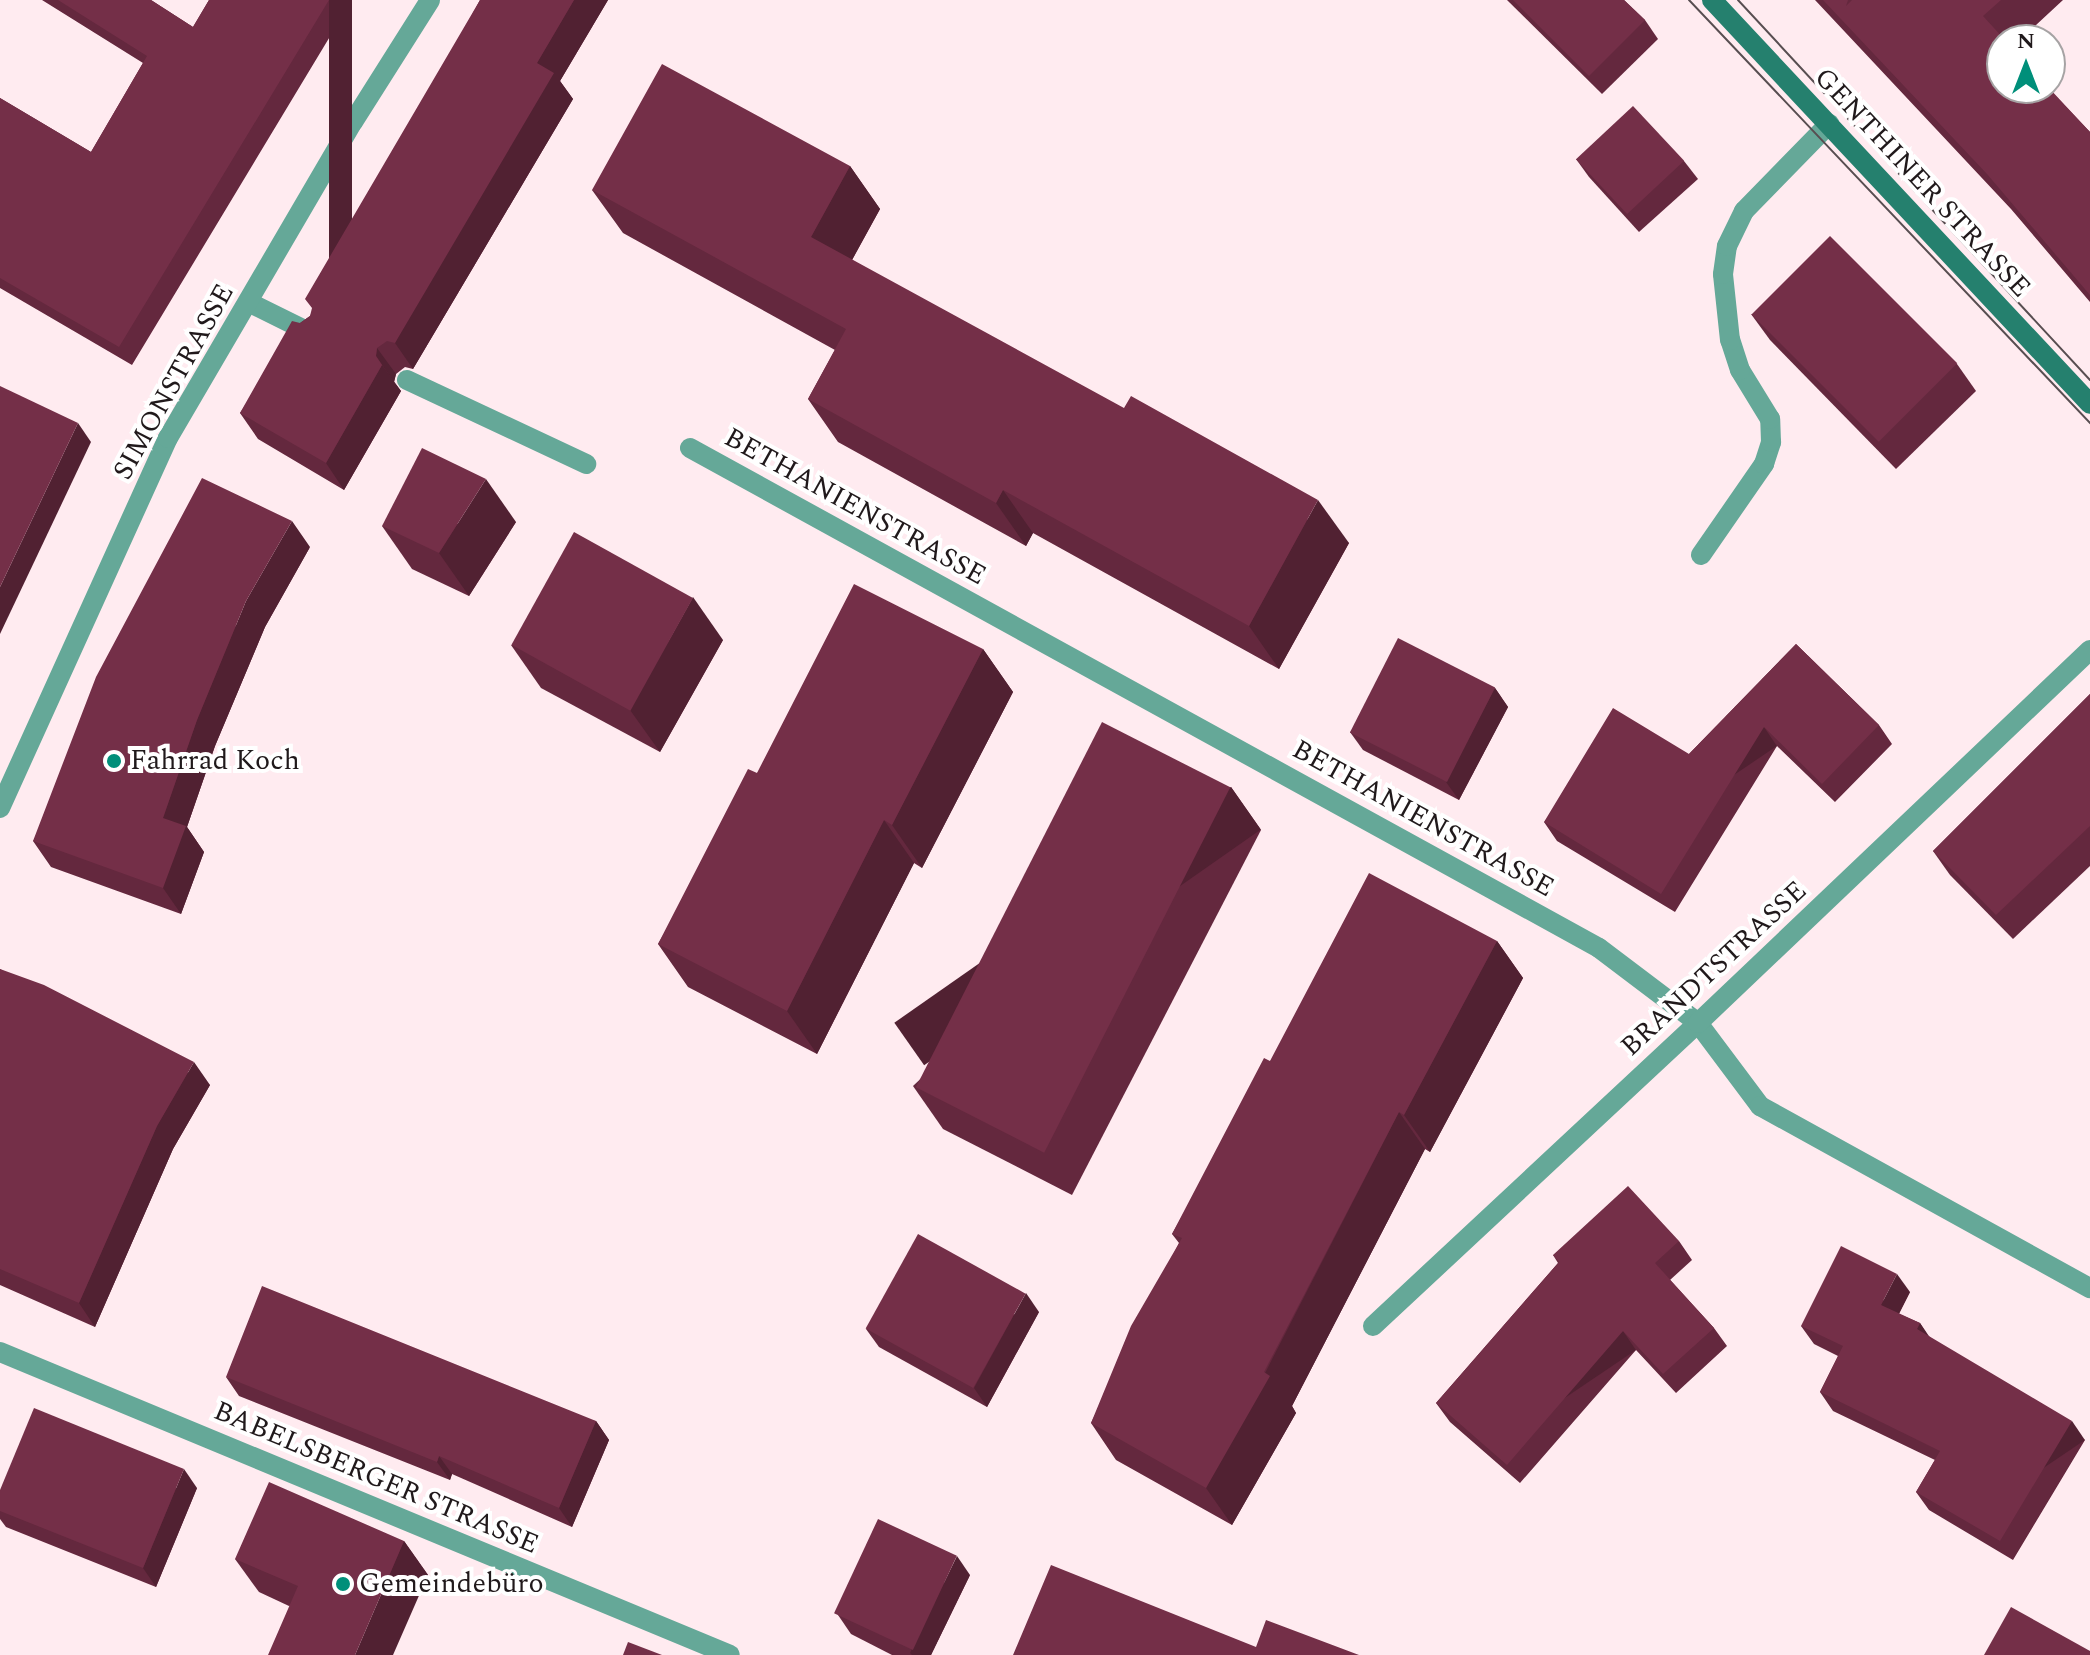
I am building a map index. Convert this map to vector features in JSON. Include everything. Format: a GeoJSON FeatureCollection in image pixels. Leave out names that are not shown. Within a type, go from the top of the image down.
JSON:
{"type":"FeatureCollection","features":[{"type":"Feature","properties":{"kind":"main road","name":"GENTHINER STRASSE"},"geometry":{"type":"LineString","coordinates":[[1712,0],[2090,404]]}},
{"type":"Feature","properties":{"kind":"street","name":"SIMONSTRASSE"},"geometry":{"type":"LineString","coordinates":[[0,808],[168,438],[250,303],[353,122],[430,0]]}},
{"type":"Feature","properties":{"kind":"street"},"geometry":{"type":"LineString","coordinates":[[1701,555],[1764,464],[1771,442],[1770,419],[1740,370],[1730,340],[1723,274],[1727,246],[1744,211],[1829,124]]}},
{"type":"Feature","properties":{"kind":"street"},"geometry":{"type":"LineString","coordinates":[[250,303],[317,336]]}},
{"type":"Feature","properties":{"kind":"street"},"geometry":{"type":"LineString","coordinates":[[407,380],[586,464]]}},
{"type":"Feature","properties":{"kind":"street","name":"BETHANIENSTRASSE"},"geometry":{"type":"LineString","coordinates":[[690,448],[1599,948],[1698,1023],[1760,1106],[2090,1288]]}},
{"type":"Feature","properties":{"kind":"street","name":"BRANDTSTRASSE"},"geometry":{"type":"LineString","coordinates":[[1373,1326],[1698,1023],[2090,650]]}},
{"type":"Feature","properties":{"kind":"street","name":"BABELSBERGER STRASSE"},"geometry":{"type":"LineString","coordinates":[[0,1352],[730,1655]]}},
{"type":"Feature","properties":{"kind":"building"},"geometry":{"type":"Polygon","coordinates":[[[58,0],[151,0],[193,27],[209,0],[329,0],[119,347],[0,278],[0,98],[91,152],[147,56],[58,0]]]}},
{"type":"Feature","properties":{"kind":"building"},"geometry":{"type":"Polygon","coordinates":[[[480,0],[574,0],[537,63],[554,73],[395,343],[387,341],[377,348],[376,356],[382,365],[326,463],[240,413],[292,321],[300,323],[310,316],[312,308],[305,299],[480,0]]]}},
{"type":"Feature","properties":{"kind":"building"},"geometry":{"type":"Polygon","coordinates":[[[1513,0],[1624,0],[1645,20],[1589,76],[1513,0]]]}},
{"type":"Feature","properties":{"kind":"building"},"geometry":{"type":"Polygon","coordinates":[[[1823,0],[1848,0],[1846,6],[1852,0],[2001,0],[1983,16],[1990,24],[1986,24],[1986,104],[2064,104],[2090,132],[2090,295],[1987,174],[1823,0]]]}},
{"type":"Feature","properties":{"kind":"building"},"geometry":{"type":"Polygon","coordinates":[[[662,64],[850,166],[811,237],[1124,408],[1131,396],[1318,500],[1249,626],[1003,490],[996,503],[808,399],[846,329],[592,190],[662,64]]]}},
{"type":"Feature","properties":{"kind":"building"},"geometry":{"type":"Polygon","coordinates":[[[1633,106],[1684,161],[1627,214],[1576,159],[1633,106]]]}},
{"type":"Feature","properties":{"kind":"building"},"geometry":{"type":"Polygon","coordinates":[[[1830,236],[1957,363],[1879,442],[1752,314],[1830,236]]]}},
{"type":"Feature","properties":{"kind":"building"},"geometry":{"type":"Polygon","coordinates":[[[0,386],[78,423],[0,587],[0,386]]]}},
{"type":"Feature","properties":{"kind":"building"},"geometry":{"type":"Polygon","coordinates":[[[422,448],[486,479],[439,553],[382,526],[422,448]]]}},
{"type":"Feature","properties":{"kind":"building"},"geometry":{"type":"Polygon","coordinates":[[[202,478],[292,521],[246,601],[197,720],[163,818],[186,826],[163,888],[33,841],[96,677],[202,478]]]}},
{"type":"Feature","properties":{"kind":"building"},"geometry":{"type":"Polygon","coordinates":[[[574,532],[693,598],[630,711],[511,645],[574,532]]]}},
{"type":"Feature","properties":{"kind":"building"},"geometry":{"type":"Polygon","coordinates":[[[854,584],[983,649],[892,825],[884,820],[787,1011],[658,944],[748,769],[757,773],[854,584]]]}},
{"type":"Feature","properties":{"kind":"building"},"geometry":{"type":"Polygon","coordinates":[[[1398,638],[1495,687],[1447,782],[1350,732],[1398,638]]]}},
{"type":"Feature","properties":{"kind":"building"},"geometry":{"type":"Polygon","coordinates":[[[1796,644],[1879,725],[1822,784],[1764,727],[1661,894],[1544,822],[1613,708],[1689,754],[1796,644]]]}},
{"type":"Feature","properties":{"kind":"building"},"geometry":{"type":"Polygon","coordinates":[[[2090,694],[2090,826],[1996,915],[1933,851],[2090,694]]]}},
{"type":"Feature","properties":{"kind":"building"},"geometry":{"type":"Polygon","coordinates":[[[1102,722],[1230,787],[1044,1153],[916,1087],[1102,722]]]}},
{"type":"Feature","properties":{"kind":"building"},"geometry":{"type":"Polygon","coordinates":[[[1369,873],[1497,941],[1404,1115],[1399,1112],[1264,1372],[1270,1376],[1206,1488],[1091,1423],[1131,1326],[1182,1238],[1172,1234],[1264,1058],[1270,1061],[1369,873]]]}},
{"type":"Feature","properties":{"kind":"building"},"geometry":{"type":"Polygon","coordinates":[[[0,969],[44,985],[194,1062],[157,1126],[79,1303],[0,1269],[0,969]]]}},
{"type":"Feature","properties":{"kind":"building"},"geometry":{"type":"Polygon","coordinates":[[[1628,1186],[1679,1241],[1655,1263],[1714,1328],[1663,1374],[1623,1331],[1507,1465],[1436,1403],[1559,1262],[1553,1255],[1628,1186]]]}},
{"type":"Feature","properties":{"kind":"building"},"geometry":{"type":"Polygon","coordinates":[[[918,1234],[1026,1294],[973,1388],[866,1328],[918,1234]]]}},
{"type":"Feature","properties":{"kind":"building"},"geometry":{"type":"Polygon","coordinates":[[[1841,1246],[1897,1274],[1881,1305],[1920,1323],[1917,1329],[2072,1421],[2000,1541],[1916,1492],[1940,1451],[1820,1392],[1843,1346],[1801,1326],[1841,1246]]]}},
{"type":"Feature","properties":{"kind":"building"},"geometry":{"type":"Polygon","coordinates":[[[262,1286],[596,1421],[559,1508],[439,1456],[437,1462],[226,1377],[262,1286]]]}},
{"type":"Feature","properties":{"kind":"building"},"geometry":{"type":"Polygon","coordinates":[[[34,1408],[184,1469],[143,1568],[0,1511],[0,1490],[34,1408]]]}},
{"type":"Feature","properties":{"kind":"building"},"geometry":{"type":"Polygon","coordinates":[[[269,1482],[404,1541],[355,1655],[268,1655],[298,1586],[235,1559],[269,1482]]]}},
{"type":"Feature","properties":{"kind":"building"},"geometry":{"type":"Polygon","coordinates":[[[878,1519],[957,1556],[913,1650],[834,1613],[878,1519]]]}},
{"type":"Feature","properties":{"kind":"building"},"geometry":{"type":"Polygon","coordinates":[[[1051,1565],[1256,1647],[1266,1620],[1359,1655],[1013,1655],[1051,1565]]]}},
{"type":"Feature","properties":{"kind":"building"},"geometry":{"type":"Polygon","coordinates":[[[2011,1607],[2090,1651],[2090,1655],[1984,1655],[2011,1607]]]}},
{"type":"Feature","properties":{"kind":"building"},"geometry":{"type":"Polygon","coordinates":[[[628,1642],[662,1655],[623,1655],[628,1642]]]}},
{"type":"Feature","properties":{"kind":"tram line"},"geometry":{"type":"LineString","coordinates":[[1689,0],[2090,423]]}},
{"type":"Feature","properties":{"kind":"tram line"},"geometry":{"type":"LineString","coordinates":[[1738,0],[2090,380]]}},
{"type":"Feature","properties":{"kind":"place","name":"Fahrrad Koch"},"geometry":{"type":"Point","coordinates":[114,761]}},
{"type":"Feature","properties":{"kind":"place","name":"Gemeindebüro"},"geometry":{"type":"Point","coordinates":[343,1584]}}]}
